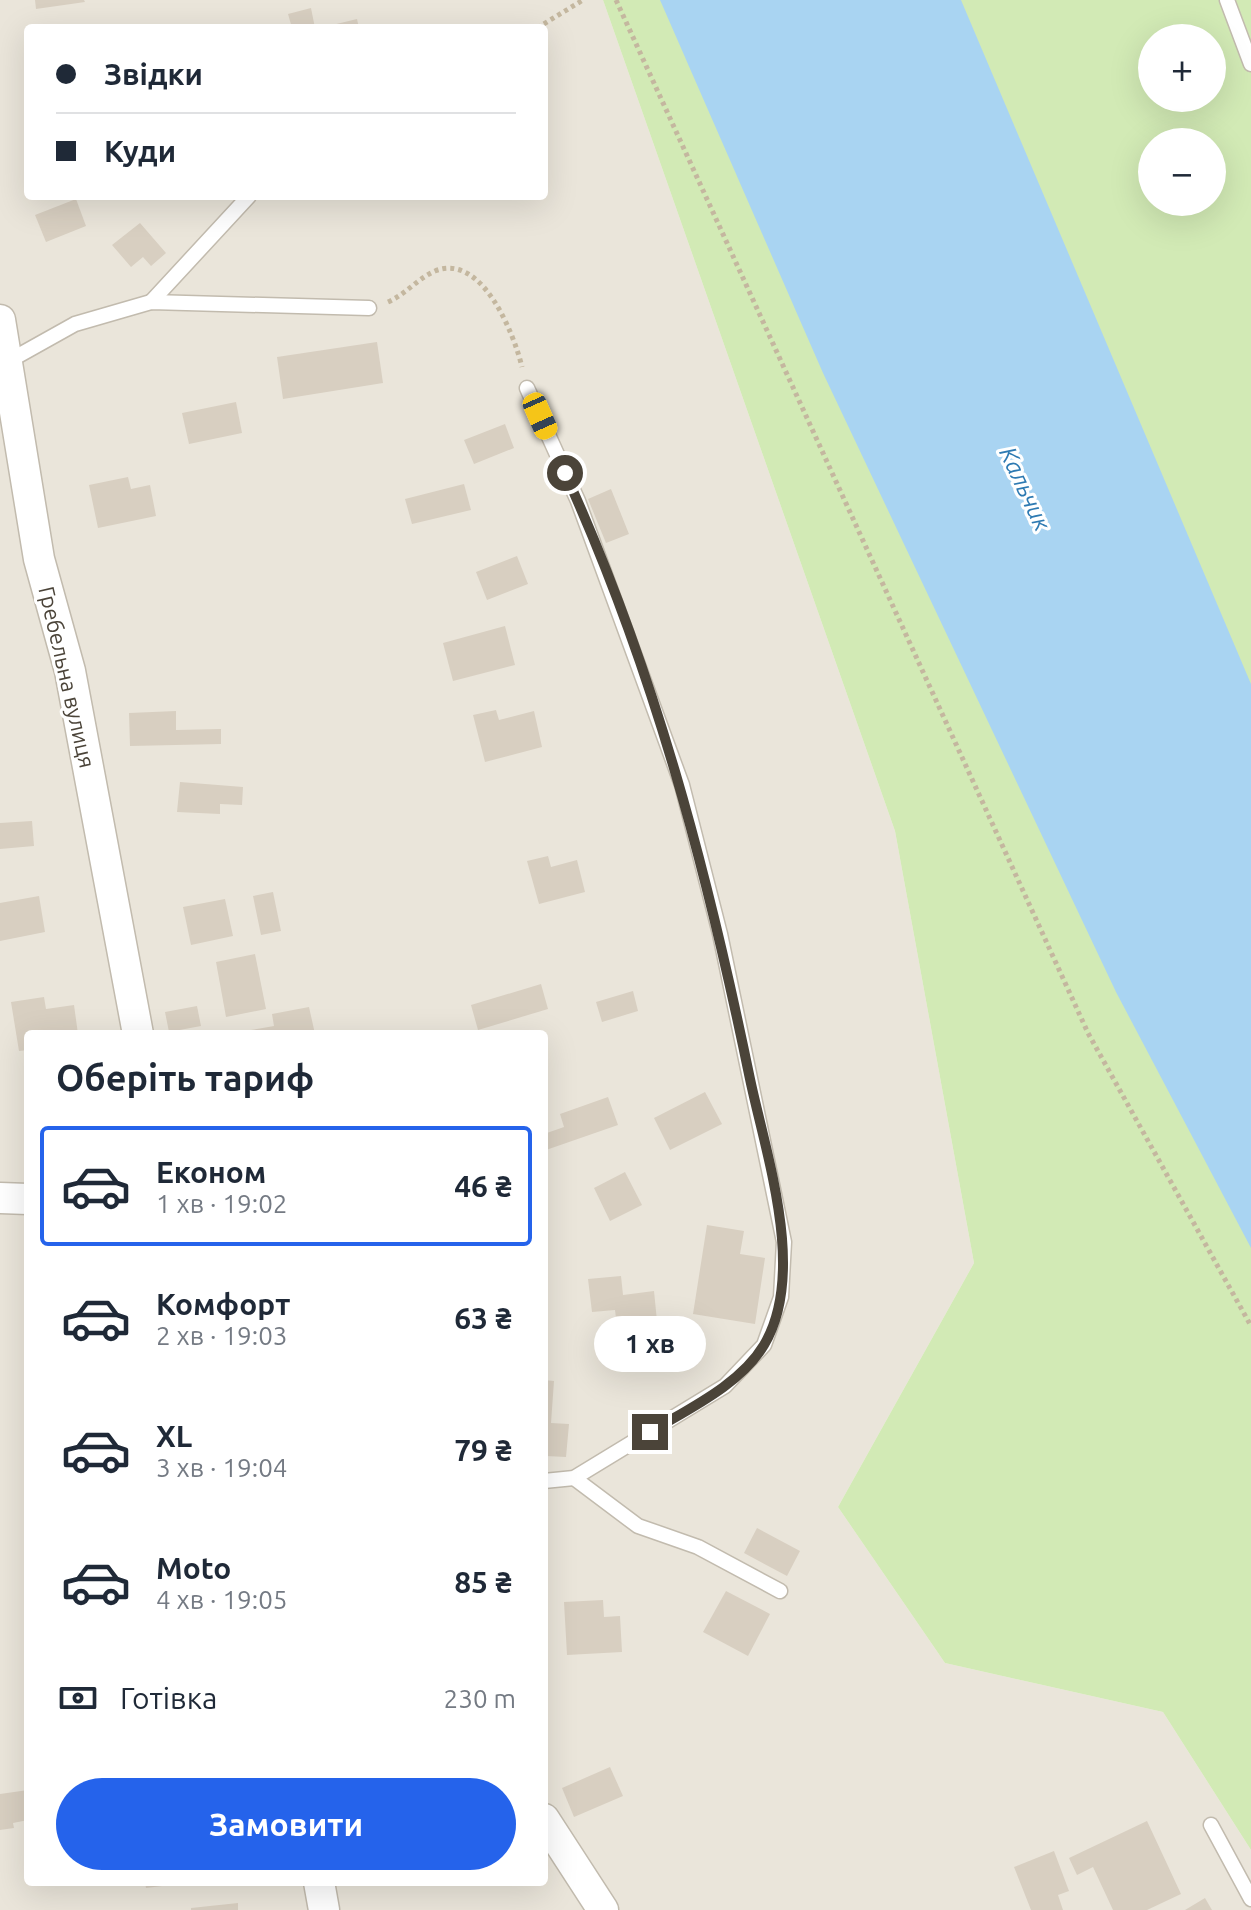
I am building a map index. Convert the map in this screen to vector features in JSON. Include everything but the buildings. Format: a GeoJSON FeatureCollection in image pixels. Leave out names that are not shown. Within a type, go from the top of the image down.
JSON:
{"type":"FeatureCollection","features":[{"type":"Feature","properties":{"kind":"street","name":"Гребельна вулиця"},"geometry":{"type":"LineString","coordinates":[[0,320],[39,559],[70,671],[137,1030]]}},
{"type":"Feature","properties":{"kind":"street"},"geometry":{"type":"LineString","coordinates":[[0,1198],[24,1199]]}},
{"type":"Feature","properties":{"kind":"street"},"geometry":{"type":"LineString","coordinates":[[548,1825],[603,1910]]}},
{"type":"Feature","properties":{"kind":"street"},"geometry":{"type":"LineString","coordinates":[[320,1886],[324,1910]]}},
{"type":"Feature","properties":{"kind":"lane"},"geometry":{"type":"LineString","coordinates":[[1227,0],[1251,64]]}},
{"type":"Feature","properties":{"kind":"lane"},"geometry":{"type":"LineString","coordinates":[[151,302],[245,200]]}},
{"type":"Feature","properties":{"kind":"lane"},"geometry":{"type":"LineString","coordinates":[[7,362],[75,324],[151,302],[369,308]]}},
{"type":"Feature","properties":{"kind":"lane"},"geometry":{"type":"LineString","coordinates":[[527,388],[578,501],[682,785],[720,934],[784,1242],[781,1297],[764,1345],[725,1386],[574,1478],[548,1481]]}},
{"type":"Feature","properties":{"kind":"lane"},"geometry":{"type":"LineString","coordinates":[[574,1478],[638,1526],[698,1547],[780,1591]]}},
{"type":"Feature","properties":{"kind":"lane"},"geometry":{"type":"LineString","coordinates":[[1211,1825],[1251,1899]]}},
{"type":"Feature","properties":{"kind":"path"},"geometry":{"type":"LineString","coordinates":[[544,24],[583,0]]}},
{"type":"Feature","properties":{"kind":"path"},"geometry":{"type":"LineString","coordinates":[[616,0],[1088,1033],[1251,1326]]}},
{"type":"Feature","properties":{"kind":"path"},"geometry":{"type":"LineString","coordinates":[[369,308],[403,295],[437,270],[453,268],[469,275],[499,305],[515,338],[527,388]]}},
{"type":"Feature","properties":{"kind":"shaded area"},"geometry":{"type":"Polygon","coordinates":[[[0,0],[603,0],[895,831],[974,1263],[838,1507],[945,1663],[1163,1712],[1251,1850],[1251,1910],[0,1910],[0,0]]]}},
{"type":"Feature","properties":{"kind":"green space"},"geometry":{"type":"Polygon","coordinates":[[[603,0],[1251,0],[1251,1850],[1163,1712],[945,1663],[838,1507],[974,1263],[895,831],[603,0]]]}},
{"type":"Feature","properties":{"kind":"water","name":"Кальчик"},"geometry":{"type":"Polygon","coordinates":[[[660,0],[961,0],[1251,684],[1251,1248],[1116,992],[823,373],[660,0]]]}},
{"type":"Feature","properties":{"kind":"route"},"geometry":{"type":"LineString","coordinates":[[565,473],[631,639],[682,785],[720,934],[784,1242],[781,1297],[764,1345],[725,1386],[650,1432]]}}]}
